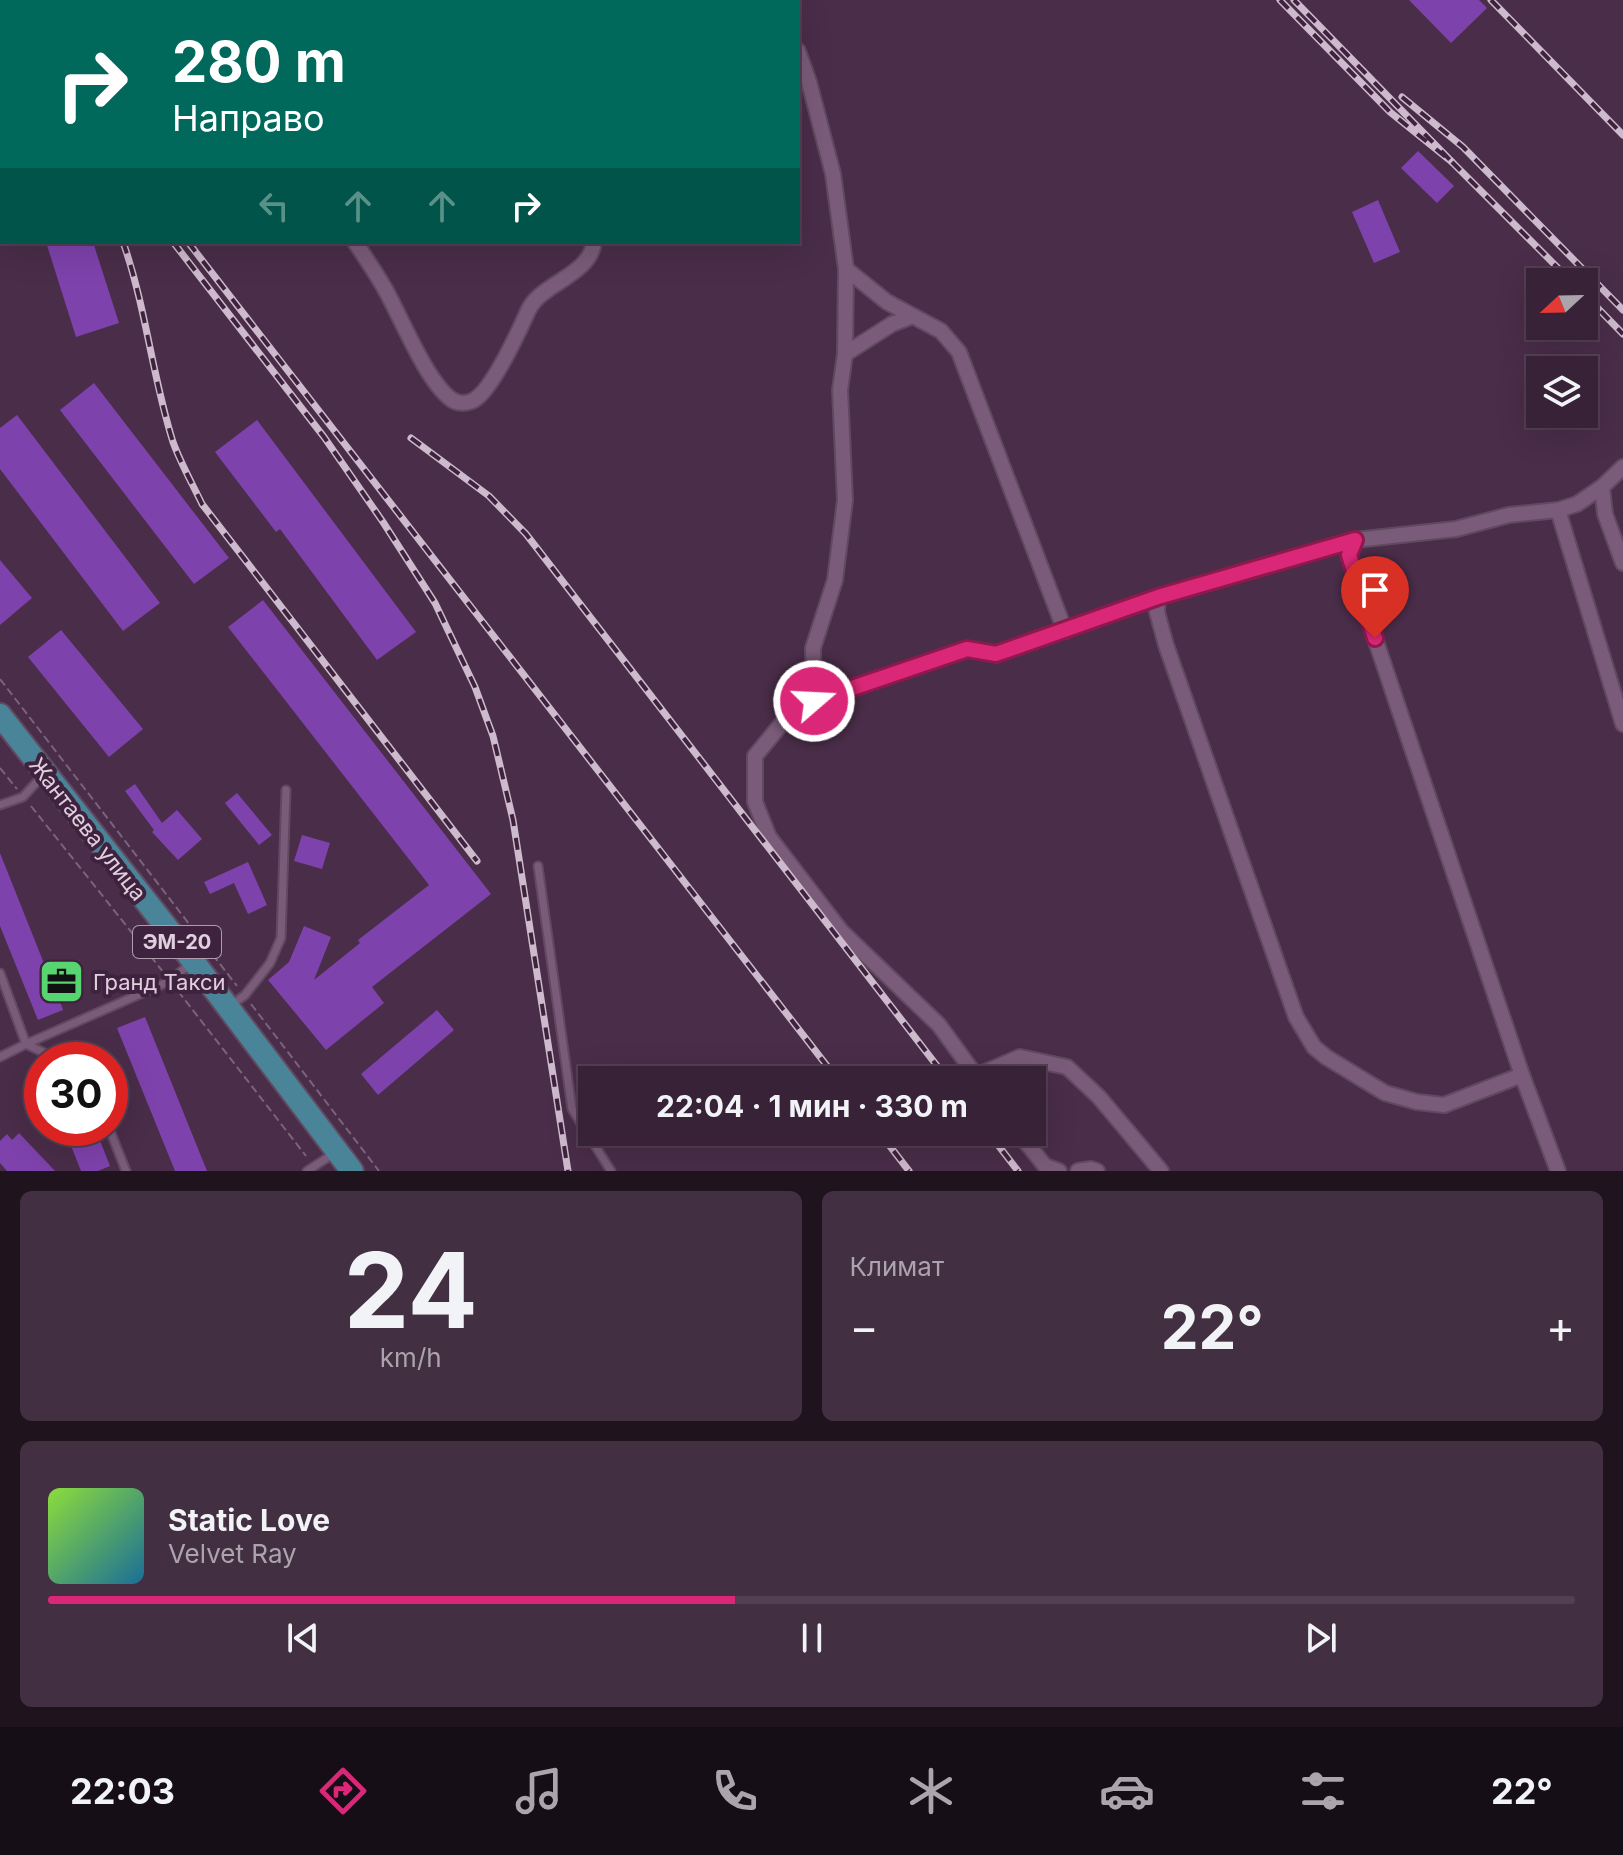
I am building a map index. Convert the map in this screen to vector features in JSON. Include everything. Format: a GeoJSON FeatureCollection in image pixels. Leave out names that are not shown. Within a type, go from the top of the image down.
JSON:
{"type":"FeatureCollection","features":[{"type":"Feature","properties":{"kind":"main road","name":"Жантаева улица"},"geometry":{"type":"LineString","coordinates":[[0,715],[193,961],[236,1001],[352,1171]]}},
{"type":"Feature","properties":{"kind":"street"},"geometry":{"type":"LineString","coordinates":[[800,57],[833,174],[846,269],[845,354],[840,390],[845,500],[835,580],[813,648],[814,701]]}},
{"type":"Feature","properties":{"kind":"street"},"geometry":{"type":"LineString","coordinates":[[356,244],[384,287],[435,382],[452,401],[462,403],[476,399],[507,355],[531,302],[563,280],[593,246]]}},
{"type":"Feature","properties":{"kind":"street"},"geometry":{"type":"LineString","coordinates":[[846,269],[887,302],[941,331],[959,352],[1065,631]]}},
{"type":"Feature","properties":{"kind":"street"},"geometry":{"type":"LineString","coordinates":[[845,354],[892,324],[910,317]]}},
{"type":"Feature","properties":{"kind":"street"},"geometry":{"type":"LineString","coordinates":[[969,1066],[939,1025],[841,931],[769,837],[755,802],[755,756],[783,722],[814,701],[967,649],[996,654],[1158,597],[1355,540],[1456,529],[1509,515],[1558,510],[1577,504],[1602,487],[1623,467]]}},
{"type":"Feature","properties":{"kind":"street"},"geometry":{"type":"LineString","coordinates":[[1602,487],[1605,514],[1623,563]]}},
{"type":"Feature","properties":{"kind":"street"},"geometry":{"type":"LineString","coordinates":[[1558,510],[1623,724]]}},
{"type":"Feature","properties":{"kind":"street"},"geometry":{"type":"LineString","coordinates":[[1355,540],[1349,555],[1355,579],[1522,1075],[1558,1171]]}},
{"type":"Feature","properties":{"kind":"street"},"geometry":{"type":"LineString","coordinates":[[1158,597],[1157,612],[1163,636],[1296,1017],[1314,1047],[1385,1093],[1417,1102],[1444,1105],[1522,1075]]}},
{"type":"Feature","properties":{"kind":"street"},"geometry":{"type":"LineString","coordinates":[[1002,1066],[1020,1057],[1067,1067],[1099,1097],[1161,1171]]}},
{"type":"Feature","properties":{"kind":"street"},"geometry":{"type":"LineString","coordinates":[[1029,1146],[1045,1166],[1059,1171]]}},
{"type":"Feature","properties":{"kind":"street"},"geometry":{"type":"LineString","coordinates":[[1078,1171],[1097,1171]]}},
{"type":"Feature","properties":{"kind":"lane"},"geometry":{"type":"LineString","coordinates":[[0,805],[23,797],[44,774]]}},
{"type":"Feature","properties":{"kind":"lane"},"geometry":{"type":"LineString","coordinates":[[236,1001],[270,963],[281,938],[286,790]]}},
{"type":"Feature","properties":{"kind":"lane"},"geometry":{"type":"LineString","coordinates":[[538,866],[572,1109],[611,1171]]}},
{"type":"Feature","properties":{"kind":"lane"},"geometry":{"type":"LineString","coordinates":[[31,1042],[170,981],[193,961]]}},
{"type":"Feature","properties":{"kind":"lane"},"geometry":{"type":"LineString","coordinates":[[0,973],[25,1042]]}},
{"type":"Feature","properties":{"kind":"lane"},"geometry":{"type":"LineString","coordinates":[[0,1057],[24,1045]]}},
{"type":"Feature","properties":{"kind":"lane"},"geometry":{"type":"LineString","coordinates":[[116,1146],[126,1171]]}},
{"type":"Feature","properties":{"kind":"lane"},"geometry":{"type":"LineString","coordinates":[[311,1170],[338,1150]]}},
{"type":"Feature","properties":{"kind":"path"},"geometry":{"type":"LineString","coordinates":[[0,679],[236,1001],[379,1171]]}},
{"type":"Feature","properties":{"kind":"path"},"geometry":{"type":"LineString","coordinates":[[0,768],[170,981],[311,1170]]}},
{"type":"Feature","properties":{"kind":"building"},"geometry":{"type":"Polygon","coordinates":[[[1409,0],[1479,0],[1487,8],[1451,43],[1409,0]]]}},
{"type":"Feature","properties":{"kind":"building"},"geometry":{"type":"Polygon","coordinates":[[[1418,151],[1454,186],[1437,203],[1401,168],[1418,151]]]}},
{"type":"Feature","properties":{"kind":"building"},"geometry":{"type":"Polygon","coordinates":[[[1378,200],[1400,252],[1374,263],[1352,212],[1378,200]]]}},
{"type":"Feature","properties":{"kind":"building"},"geometry":{"type":"Polygon","coordinates":[[[47,244],[94,244],[119,323],[76,337],[47,244]]]}},
{"type":"Feature","properties":{"kind":"building"},"geometry":{"type":"Polygon","coordinates":[[[94,383],[229,558],[194,584],[60,410],[94,383]]]}},
{"type":"Feature","properties":{"kind":"building"},"geometry":{"type":"Polygon","coordinates":[[[17,415],[160,603],[123,631],[0,469],[0,428],[17,415]]]}},
{"type":"Feature","properties":{"kind":"building"},"geometry":{"type":"Polygon","coordinates":[[[257,420],[416,632],[377,660],[280,529],[276,532],[215,452],[257,420]]]}},
{"type":"Feature","properties":{"kind":"building"},"geometry":{"type":"Polygon","coordinates":[[[0,560],[32,598],[0,625],[0,560]]]}},
{"type":"Feature","properties":{"kind":"building"},"geometry":{"type":"Polygon","coordinates":[[[263,600],[491,894],[372,987],[384,1003],[326,1050],[268,980],[289,962],[304,926],[331,937],[314,980],[360,943],[358,940],[429,885],[228,627],[263,600]]]}},
{"type":"Feature","properties":{"kind":"building"},"geometry":{"type":"Polygon","coordinates":[[[61,630],[143,729],[109,757],[28,657],[61,630]]]}},
{"type":"Feature","properties":{"kind":"building"},"geometry":{"type":"Polygon","coordinates":[[[135,784],[162,823],[177,810],[202,839],[178,860],[152,832],[154,830],[125,791],[135,784]]]}},
{"type":"Feature","properties":{"kind":"building"},"geometry":{"type":"Polygon","coordinates":[[[237,793],[272,835],[259,845],[225,803],[237,793]]]}},
{"type":"Feature","properties":{"kind":"building"},"geometry":{"type":"Polygon","coordinates":[[[302,835],[330,843],[322,869],[294,861],[302,835]]]}},
{"type":"Feature","properties":{"kind":"building"},"geometry":{"type":"Polygon","coordinates":[[[0,853],[49,976],[66,970],[74,988],[57,994],[63,1010],[38,1020],[0,926],[0,853]]]}},
{"type":"Feature","properties":{"kind":"building"},"geometry":{"type":"Polygon","coordinates":[[[248,862],[267,905],[248,914],[234,883],[210,894],[204,882],[248,862]]]}},
{"type":"Feature","properties":{"kind":"building"},"geometry":{"type":"Polygon","coordinates":[[[437,1010],[454,1030],[378,1095],[361,1074],[437,1010]]]}},
{"type":"Feature","properties":{"kind":"building"},"geometry":{"type":"Polygon","coordinates":[[[145,1017],[207,1171],[175,1171],[128,1055],[128,1042],[123,1042],[117,1028],[145,1017]]]}},
{"type":"Feature","properties":{"kind":"building"},"geometry":{"type":"Polygon","coordinates":[[[19,1133],[24,1138],[24,1146],[31,1146],[55,1171],[7,1171],[0,1163],[0,1141],[7,1134],[12,1140],[19,1133]]]}},
{"type":"Feature","properties":{"kind":"building"},"geometry":{"type":"Polygon","coordinates":[[[71,1146],[102,1146],[110,1166],[98,1171],[81,1171],[71,1146]]]}},
{"type":"Feature","properties":{"kind":"railway"},"geometry":{"type":"LineString","coordinates":[[1280,0],[1390,112],[1452,162],[1294,0]]}},
{"type":"Feature","properties":{"kind":"railway"},"geometry":{"type":"LineString","coordinates":[[1491,0],[1623,135]]}},
{"type":"Feature","properties":{"kind":"railway"},"geometry":{"type":"LineString","coordinates":[[1402,97],[1463,147],[1623,310]]}},
{"type":"Feature","properties":{"kind":"railway"},"geometry":{"type":"LineString","coordinates":[[1452,162],[1558,268]]}},
{"type":"Feature","properties":{"kind":"railway"},"geometry":{"type":"LineString","coordinates":[[124,244],[138,291],[173,442],[202,504],[477,861]]}},
{"type":"Feature","properties":{"kind":"railway"},"geometry":{"type":"LineString","coordinates":[[175,244],[324,437],[383,522],[435,603],[475,687],[493,736],[513,820],[568,1171]]}},
{"type":"Feature","properties":{"kind":"railway"},"geometry":{"type":"LineString","coordinates":[[190,244],[827,1066]]}},
{"type":"Feature","properties":{"kind":"railway"},"geometry":{"type":"LineString","coordinates":[[1598,308],[1623,334]]}},
{"type":"Feature","properties":{"kind":"railway"},"geometry":{"type":"LineString","coordinates":[[411,438],[489,496],[526,534],[937,1066]]}},
{"type":"Feature","properties":{"kind":"railway"},"geometry":{"type":"LineString","coordinates":[[890,1146],[909,1171]]}},
{"type":"Feature","properties":{"kind":"railway"},"geometry":{"type":"LineString","coordinates":[[999,1146],[1018,1171]]}},
{"type":"Feature","properties":{"kind":"place","name":"Гранд Такси"},"geometry":{"type":"Point","coordinates":[62,982]}},
{"type":"Feature","properties":{"kind":"route"},"geometry":{"type":"LineString","coordinates":[[814,701],[967,649],[996,654],[1158,597],[1355,540],[1349,555],[1375,638]]}}]}
